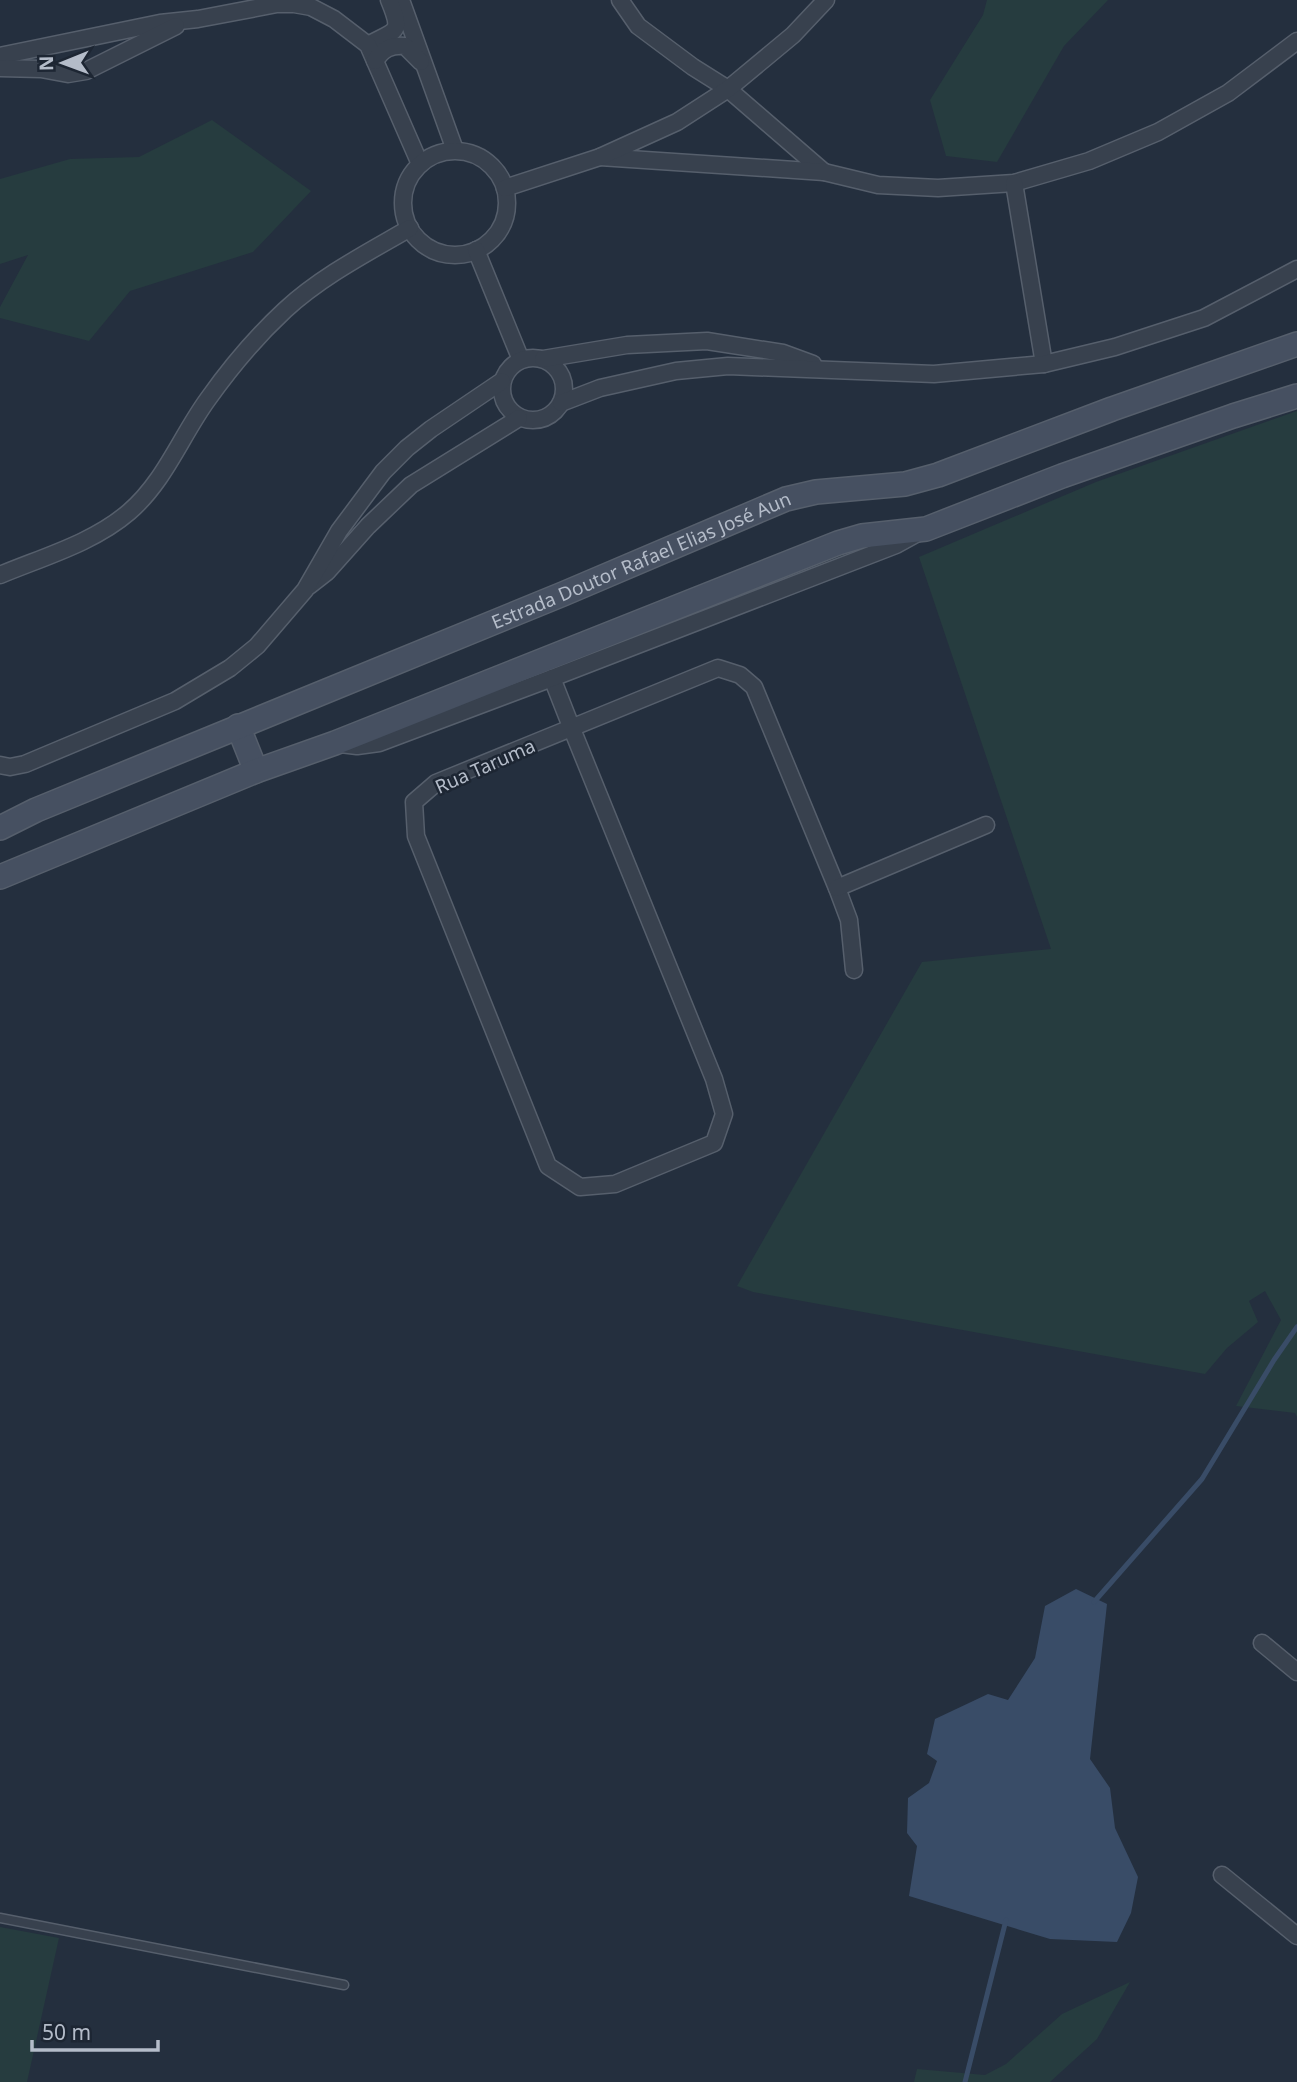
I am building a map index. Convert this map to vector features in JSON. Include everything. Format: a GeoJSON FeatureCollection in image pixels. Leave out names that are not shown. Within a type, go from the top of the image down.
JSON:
{"type":"FeatureCollection","features":[{"type":"Feature","properties":{"kind":"main road","name":"Estrada Doutor Rafael Elias José Aun"},"geometry":{"type":"LineString","coordinates":[[0,828],[36,810],[575,589],[786,499],[816,492],[905,484],[938,475],[1112,409],[1297,344]]}},
{"type":"Feature","properties":{"kind":"main road"},"geometry":{"type":"LineString","coordinates":[[0,877],[256,771],[335,743],[838,543],[862,536],[926,529],[1062,476],[1297,396]]}},
{"type":"Feature","properties":{"kind":"main road"},"geometry":{"type":"LineString","coordinates":[[238,726],[256,771]]}},
{"type":"Feature","properties":{"kind":"street"},"geometry":{"type":"LineString","coordinates":[[368,45],[397,27],[398,21],[389,0]]}},
{"type":"Feature","properties":{"kind":"street"},"geometry":{"type":"LineString","coordinates":[[401,0],[455,150]]}},
{"type":"Feature","properties":{"kind":"street"},"geometry":{"type":"LineString","coordinates":[[620,0],[638,26],[728,89],[824,172]]}},
{"type":"Feature","properties":{"kind":"street"},"geometry":{"type":"LineString","coordinates":[[505,188],[600,157],[677,122],[728,89],[793,35],[827,0]]}},
{"type":"Feature","properties":{"kind":"street"},"geometry":{"type":"LineString","coordinates":[[0,56],[160,23],[198,19],[276,4],[311,7],[334,19],[368,45],[420,164]]}},
{"type":"Feature","properties":{"kind":"street"},"geometry":{"type":"LineString","coordinates":[[0,68],[41,69],[68,74],[86,71],[159,33],[198,19]]}},
{"type":"Feature","properties":{"kind":"street"},"geometry":{"type":"LineString","coordinates":[[600,157],[824,172],[878,185],[939,188],[1014,183],[1089,161],[1158,132],[1228,93],[1297,41]]}},
{"type":"Feature","properties":{"kind":"street"},"geometry":{"type":"LineString","coordinates":[[374,61],[382,51],[393,46],[405,46],[425,67]]}},
{"type":"Feature","properties":{"kind":"street"},"geometry":{"type":"LineString","coordinates":[[37,48],[41,69]]}},
{"type":"Feature","properties":{"kind":"street"},"geometry":{"type":"LineString","coordinates":[[455,150],[476,155],[486,161],[500,178],[505,188],[506,213],[502,225],[486,244],[476,250],[454,255],[444,254],[424,244],[410,228],[403,206],[404,194],[412,173],[420,164],[442,152],[455,150]]}},
{"type":"Feature","properties":{"kind":"street"},"geometry":{"type":"LineString","coordinates":[[1014,183],[1044,364]]}},
{"type":"Feature","properties":{"kind":"street"},"geometry":{"type":"LineString","coordinates":[[0,575],[90,538],[129,513],[168,466],[208,398],[285,310],[338,270],[410,228]]}},
{"type":"Feature","properties":{"kind":"street"},"geometry":{"type":"LineString","coordinates":[[476,250],[522,360]]}},
{"type":"Feature","properties":{"kind":"street"},"geometry":{"type":"LineString","coordinates":[[825,369],[783,353],[707,341],[626,345],[522,360],[506,372],[502,381],[502,396],[508,409],[519,418],[536,421],[548,417],[561,403],[600,388],[676,372],[728,366],[934,374],[1044,364],[1115,347],[1203,318],[1297,269]]}},
{"type":"Feature","properties":{"kind":"street"},"geometry":{"type":"LineString","coordinates":[[543,359],[558,369],[564,386],[561,403]]}},
{"type":"Feature","properties":{"kind":"street"},"geometry":{"type":"LineString","coordinates":[[305,590],[339,531],[383,472],[431,429],[502,381]]}},
{"type":"Feature","properties":{"kind":"street"},"geometry":{"type":"LineString","coordinates":[[0,765],[10,767],[41,758],[138,718],[202,687],[257,646],[305,590],[327,572],[368,526],[411,485],[519,418]]}},
{"type":"Feature","properties":{"kind":"street"},"geometry":{"type":"LineString","coordinates":[[335,743],[357,746],[379,743],[896,545],[926,529]]}},
{"type":"Feature","properties":{"kind":"street","name":"Rua Taruma"},"geometry":{"type":"LineString","coordinates":[[572,729],[714,1079],[724,1114],[714,1143],[615,1184],[580,1187],[548,1166],[416,836],[414,802],[436,783],[718,668],[740,675],[754,687],[837,888],[849,920],[854,970]]}},
{"type":"Feature","properties":{"kind":"street"},"geometry":{"type":"LineString","coordinates":[[552,678],[572,729]]}},
{"type":"Feature","properties":{"kind":"street"},"geometry":{"type":"LineString","coordinates":[[837,888],[986,824]]}},
{"type":"Feature","properties":{"kind":"street"},"geometry":{"type":"LineString","coordinates":[[1262,1643],[1297,1672]]}},
{"type":"Feature","properties":{"kind":"street"},"geometry":{"type":"LineString","coordinates":[[1222,1875],[1297,1936]]}},
{"type":"Feature","properties":{"kind":"lane"},"geometry":{"type":"LineString","coordinates":[[0,1919],[344,1985]]}},
{"type":"Feature","properties":{"kind":"green space"},"geometry":{"type":"Polygon","coordinates":[[[987,0],[1108,0],[1064,46],[997,162],[946,156],[930,100],[983,15],[987,0]]]}},
{"type":"Feature","properties":{"kind":"green space"},"geometry":{"type":"Polygon","coordinates":[[[212,120],[311,191],[253,252],[130,291],[89,341],[0,318],[0,307],[28,255],[0,264],[0,179],[70,159],[139,157],[212,120]]]}},
{"type":"Feature","properties":{"kind":"green space"},"geometry":{"type":"Polygon","coordinates":[[[1297,411],[1297,1417],[1295,1413],[1236,1406],[1281,1320],[1265,1291],[1249,1301],[1258,1322],[1227,1348],[1205,1374],[753,1292],[737,1286],[922,962],[1051,949],[919,557],[1096,482],[1297,411]]]}},
{"type":"Feature","properties":{"kind":"green space"},"geometry":{"type":"Polygon","coordinates":[[[0,1927],[59,1938],[27,2082],[0,2082],[0,1927]]]}},
{"type":"Feature","properties":{"kind":"green space"},"geometry":{"type":"Polygon","coordinates":[[[1130,1982],[1097,2039],[1050,2082],[914,2082],[917,2069],[985,2075],[1006,2064],[1062,2014],[1130,1982]]]}},
{"type":"Feature","properties":{"kind":"water"},"geometry":{"type":"Polygon","coordinates":[[[1076,1589],[1107,1604],[1090,1759],[1110,1788],[1115,1828],[1138,1877],[1131,1913],[1117,1942],[1050,1939],[909,1896],[917,1846],[907,1833],[908,1798],[929,1783],[937,1761],[927,1754],[935,1719],[988,1694],[1008,1700],[1035,1658],[1045,1606],[1076,1589]]]}},
{"type":"Feature","properties":{"kind":"waterway"},"geometry":{"type":"LineString","coordinates":[[1094,1602],[1202,1479],[1297,1327]]}},
{"type":"Feature","properties":{"kind":"waterway"},"geometry":{"type":"LineString","coordinates":[[965,2082],[1006,1920]]}}]}
